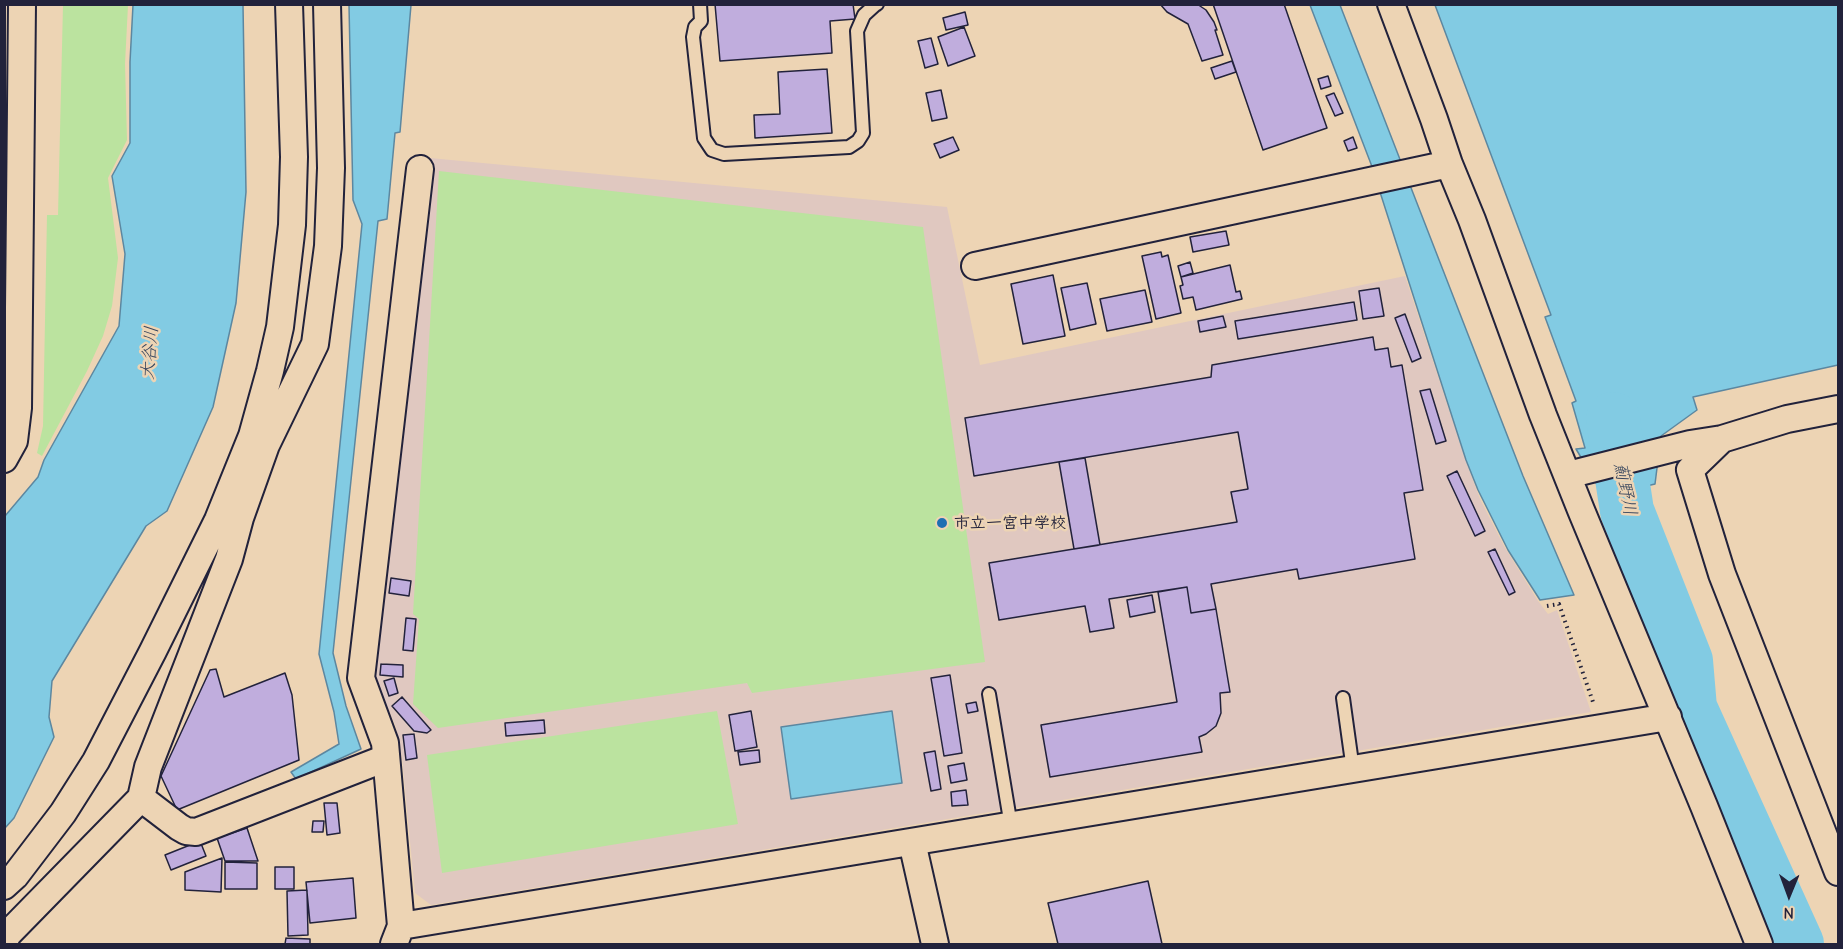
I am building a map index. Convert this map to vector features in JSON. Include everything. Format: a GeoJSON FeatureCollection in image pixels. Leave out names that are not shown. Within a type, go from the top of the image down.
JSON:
{"type":"FeatureCollection","features":[{"type":"Feature","properties":{"kind":"street"},"geometry":{"type":"LineString","coordinates":[[4,459],[14,441],[18,408],[22,4]]}},
{"type":"Feature","properties":{"kind":"street"},"geometry":{"type":"LineString","coordinates":[[4,941],[8,934],[141,798],[148,767],[229,558],[240,518],[252,436],[280,327],[290,237],[294,157],[289,4]]}},
{"type":"Feature","properties":{"kind":"street"},"geometry":{"type":"LineString","coordinates":[[4,886],[15,876],[63,813],[96,761],[213,530],[266,445],[315,344],[328,246],[330,168],[327,4]]}},
{"type":"Feature","properties":{"kind":"street"},"geometry":{"type":"LineString","coordinates":[[1391,4],[1543,415],[1759,945]]}},
{"type":"Feature","properties":{"kind":"street"},"geometry":{"type":"LineString","coordinates":[[975,266],[1449,164]]}},
{"type":"Feature","properties":{"kind":"street"},"geometry":{"type":"LineString","coordinates":[[420,170],[361,678],[385,743],[398,935],[912,842],[1668,717]]}},
{"type":"Feature","properties":{"kind":"street"},"geometry":{"type":"LineString","coordinates":[[1568,475],[1690,444],[1722,439],[1787,419],[1839,409]]}},
{"type":"Feature","properties":{"kind":"street"},"geometry":{"type":"LineString","coordinates":[[1722,439],[1690,470],[1722,574],[1839,872]]}},
{"type":"Feature","properties":{"kind":"street"},"geometry":{"type":"LineString","coordinates":[[141,798],[179,827],[186,831],[196,832],[386,758]]}},
{"type":"Feature","properties":{"kind":"street"},"geometry":{"type":"LineString","coordinates":[[912,842],[935,945]]}},
{"type":"Feature","properties":{"kind":"lane"},"geometry":{"type":"LineString","coordinates":[[700,4],[702,21],[695,27],[693,37],[704,138],[712,150],[724,154],[849,147],[858,141],[863,133],[857,31],[864,15],[877,4]]}},
{"type":"Feature","properties":{"kind":"lane"},"geometry":{"type":"LineString","coordinates":[[989,694],[1011,826]]}},
{"type":"Feature","properties":{"kind":"lane"},"geometry":{"type":"LineString","coordinates":[[1343,698],[1353,770]]}},
{"type":"Feature","properties":{"kind":"path"},"geometry":{"type":"LineString","coordinates":[[1547,606],[1559,604],[1602,729]]}},
{"type":"Feature","properties":{"kind":"shaded area","name":"市立一宮中学校"},"geometry":{"type":"Polygon","coordinates":[[[430,158],[947,207],[980,365],[1405,276],[1480,499],[1504,546],[1538,601],[1548,614],[1557,610],[1591,712],[431,905],[415,893],[402,758],[396,727],[375,678],[430,158]]]}},
{"type":"Feature","properties":{"kind":"green space"},"geometry":{"type":"Polygon","coordinates":[[[63,5],[128,5],[125,64],[127,140],[108,178],[118,258],[112,306],[103,336],[87,371],[42,456],[37,453],[43,426],[47,215],[58,215],[63,5]]]}},
{"type":"Feature","properties":{"kind":"green space"},"geometry":{"type":"Polygon","coordinates":[[[439,171],[923,227],[985,662],[752,693],[747,683],[438,728],[413,704],[419,619],[413,614],[439,171]]]}},
{"type":"Feature","properties":{"kind":"green space"},"geometry":{"type":"Polygon","coordinates":[[[717,711],[738,824],[442,873],[427,755],[717,711]]]}},
{"type":"Feature","properties":{"kind":"water","name":"大谷川"},"geometry":{"type":"Polygon","coordinates":[[[133,5],[243,5],[246,192],[236,303],[213,407],[167,511],[146,526],[52,681],[49,717],[54,737],[14,818],[5,828],[5,516],[38,477],[44,460],[119,326],[125,254],[112,176],[130,143],[133,5]]]}},
{"type":"Feature","properties":{"kind":"water"},"geometry":{"type":"Polygon","coordinates":[[[349,5],[411,5],[400,132],[395,133],[387,219],[378,221],[333,653],[346,706],[361,749],[296,779],[291,772],[339,744],[334,712],[319,654],[362,224],[353,200],[349,5]]]}},
{"type":"Feature","properties":{"kind":"water"},"geometry":{"type":"Polygon","coordinates":[[[1310,5],[1340,5],[1523,476],[1574,595],[1540,600],[1508,550],[1478,490],[1466,460],[1371,164],[1310,5]]]}},
{"type":"Feature","properties":{"kind":"water"},"geometry":{"type":"Polygon","coordinates":[[[1435,5],[1838,5],[1838,365],[1693,397],[1697,410],[1661,436],[1655,484],[1604,496],[1576,449],[1585,448],[1572,403],[1576,401],[1545,317],[1551,315],[1435,5]]]}},
{"type":"Feature","properties":{"kind":"water"},"geometry":{"type":"Polygon","coordinates":[[[892,711],[902,783],[791,799],[781,727],[892,711]]]}},
{"type":"Feature","properties":{"kind":"building"},"geometry":{"type":"Polygon","coordinates":[[[715,4],[853,4],[855,19],[830,21],[832,53],[720,61],[715,4]]]}},
{"type":"Feature","properties":{"kind":"building"},"geometry":{"type":"Polygon","coordinates":[[[1160,4],[1197,4],[1206,10],[1214,22],[1223,55],[1202,61],[1188,24],[1167,12],[1160,4]]]}},
{"type":"Feature","properties":{"kind":"building"},"geometry":{"type":"Polygon","coordinates":[[[1213,4],[1284,4],[1327,128],[1263,150],[1213,4]]]}},
{"type":"Feature","properties":{"kind":"building"},"geometry":{"type":"Polygon","coordinates":[[[965,12],[968,25],[946,30],[943,18],[965,12]]]}},
{"type":"Feature","properties":{"kind":"building"},"geometry":{"type":"Polygon","coordinates":[[[964,27],[975,56],[948,66],[938,37],[964,27]]]}},
{"type":"Feature","properties":{"kind":"building"},"geometry":{"type":"Polygon","coordinates":[[[931,38],[938,64],[925,68],[918,41],[931,38]]]}},
{"type":"Feature","properties":{"kind":"building"},"geometry":{"type":"Polygon","coordinates":[[[1232,61],[1236,72],[1215,79],[1211,68],[1232,61]]]}},
{"type":"Feature","properties":{"kind":"building"},"geometry":{"type":"Polygon","coordinates":[[[827,69],[832,133],[755,138],[754,115],[780,114],[778,72],[827,69]]]}},
{"type":"Feature","properties":{"kind":"building"},"geometry":{"type":"Polygon","coordinates":[[[1328,76],[1331,86],[1321,89],[1318,79],[1328,76]]]}},
{"type":"Feature","properties":{"kind":"building"},"geometry":{"type":"Polygon","coordinates":[[[941,90],[947,118],[932,121],[926,93],[941,90]]]}},
{"type":"Feature","properties":{"kind":"building"},"geometry":{"type":"Polygon","coordinates":[[[1334,93],[1343,113],[1335,116],[1326,96],[1334,93]]]}},
{"type":"Feature","properties":{"kind":"building"},"geometry":{"type":"Polygon","coordinates":[[[953,137],[959,150],[940,158],[934,144],[953,137]]]}},
{"type":"Feature","properties":{"kind":"building"},"geometry":{"type":"Polygon","coordinates":[[[1353,137],[1357,148],[1348,151],[1344,141],[1353,137]]]}},
{"type":"Feature","properties":{"kind":"building"},"geometry":{"type":"Polygon","coordinates":[[[1226,231],[1229,245],[1193,252],[1190,237],[1226,231]]]}},
{"type":"Feature","properties":{"kind":"building"},"geometry":{"type":"Polygon","coordinates":[[[1161,252],[1162,257],[1168,255],[1181,313],[1156,319],[1142,256],[1161,252]]]}},
{"type":"Feature","properties":{"kind":"building"},"geometry":{"type":"Polygon","coordinates":[[[1190,262],[1193,273],[1181,277],[1178,266],[1190,262]]]}},
{"type":"Feature","properties":{"kind":"building"},"geometry":{"type":"Polygon","coordinates":[[[1230,265],[1236,292],[1240,291],[1242,299],[1196,310],[1193,297],[1183,299],[1180,286],[1183,285],[1181,277],[1230,265]]]}},
{"type":"Feature","properties":{"kind":"building"},"geometry":{"type":"Polygon","coordinates":[[[1053,275],[1065,336],[1023,344],[1011,284],[1053,275]]]}},
{"type":"Feature","properties":{"kind":"building"},"geometry":{"type":"Polygon","coordinates":[[[1087,283],[1096,324],[1070,330],[1061,288],[1087,283]]]}},
{"type":"Feature","properties":{"kind":"building"},"geometry":{"type":"Polygon","coordinates":[[[1379,288],[1384,316],[1363,319],[1359,291],[1379,288]]]}},
{"type":"Feature","properties":{"kind":"building"},"geometry":{"type":"Polygon","coordinates":[[[1145,290],[1152,322],[1107,331],[1100,299],[1145,290]]]}},
{"type":"Feature","properties":{"kind":"building"},"geometry":{"type":"Polygon","coordinates":[[[1354,302],[1357,320],[1238,339],[1235,321],[1354,302]]]}},
{"type":"Feature","properties":{"kind":"building"},"geometry":{"type":"Polygon","coordinates":[[[1405,314],[1421,358],[1412,362],[1395,318],[1405,314]]]}},
{"type":"Feature","properties":{"kind":"building"},"geometry":{"type":"Polygon","coordinates":[[[1223,316],[1226,327],[1200,332],[1198,321],[1223,316]]]}},
{"type":"Feature","properties":{"kind":"building"},"geometry":{"type":"Polygon","coordinates":[[[1373,337],[1375,350],[1388,348],[1391,367],[1402,365],[1423,490],[1404,493],[1415,559],[1299,579],[1297,569],[1211,584],[1216,609],[1191,613],[1187,587],[1109,599],[1114,628],[1090,632],[1085,606],[999,620],[989,563],[1237,522],[1231,492],[1248,489],[1238,432],[974,476],[965,418],[1211,377],[1212,365],[1373,337]]]}},
{"type":"Feature","properties":{"kind":"building"},"geometry":{"type":"Polygon","coordinates":[[[1430,389],[1446,441],[1436,444],[1420,391],[1430,389]]]}},
{"type":"Feature","properties":{"kind":"building"},"geometry":{"type":"Polygon","coordinates":[[[1085,458],[1100,545],[1074,549],[1059,462],[1085,458]]]}},
{"type":"Feature","properties":{"kind":"building"},"geometry":{"type":"Polygon","coordinates":[[[1457,471],[1485,531],[1475,536],[1447,476],[1457,471]]]}},
{"type":"Feature","properties":{"kind":"building"},"geometry":{"type":"Polygon","coordinates":[[[1495,549],[1515,592],[1509,595],[1488,552],[1495,549]]]}},
{"type":"Feature","properties":{"kind":"building"},"geometry":{"type":"Polygon","coordinates":[[[391,578],[411,581],[409,596],[389,593],[391,578]]]}},
{"type":"Feature","properties":{"kind":"building"},"geometry":{"type":"Polygon","coordinates":[[[1187,587],[1191,613],[1216,609],[1230,692],[1220,693],[1221,713],[1216,726],[1199,737],[1202,752],[1050,777],[1041,725],[1177,702],[1158,592],[1187,587]]]}},
{"type":"Feature","properties":{"kind":"building"},"geometry":{"type":"Polygon","coordinates":[[[1152,595],[1155,612],[1130,617],[1127,600],[1152,595]]]}},
{"type":"Feature","properties":{"kind":"building"},"geometry":{"type":"Polygon","coordinates":[[[406,618],[416,619],[413,651],[403,650],[406,618]]]}},
{"type":"Feature","properties":{"kind":"building"},"geometry":{"type":"Polygon","coordinates":[[[381,664],[403,665],[403,677],[380,675],[381,664]]]}},
{"type":"Feature","properties":{"kind":"building"},"geometry":{"type":"Polygon","coordinates":[[[216,669],[224,697],[285,673],[292,695],[299,760],[177,810],[161,776],[210,670],[216,669]]]}},
{"type":"Feature","properties":{"kind":"building"},"geometry":{"type":"Polygon","coordinates":[[[950,675],[962,753],[944,756],[931,678],[950,675]]]}},
{"type":"Feature","properties":{"kind":"building"},"geometry":{"type":"Polygon","coordinates":[[[394,678],[398,693],[389,696],[384,681],[394,678]]]}},
{"type":"Feature","properties":{"kind":"building"},"geometry":{"type":"Polygon","coordinates":[[[402,697],[431,730],[427,733],[414,731],[392,706],[402,697]]]}},
{"type":"Feature","properties":{"kind":"building"},"geometry":{"type":"Polygon","coordinates":[[[976,702],[978,711],[968,713],[966,704],[976,702]]]}},
{"type":"Feature","properties":{"kind":"building"},"geometry":{"type":"Polygon","coordinates":[[[751,711],[757,747],[735,751],[729,715],[751,711]]]}},
{"type":"Feature","properties":{"kind":"building"},"geometry":{"type":"Polygon","coordinates":[[[544,720],[545,733],[506,736],[505,723],[544,720]]]}},
{"type":"Feature","properties":{"kind":"building"},"geometry":{"type":"Polygon","coordinates":[[[414,734],[417,758],[406,760],[403,735],[414,734]]]}},
{"type":"Feature","properties":{"kind":"building"},"geometry":{"type":"Polygon","coordinates":[[[759,750],[760,762],[740,765],[738,752],[759,750]]]}},
{"type":"Feature","properties":{"kind":"building"},"geometry":{"type":"Polygon","coordinates":[[[935,751],[941,789],[931,791],[924,753],[935,751]]]}},
{"type":"Feature","properties":{"kind":"building"},"geometry":{"type":"Polygon","coordinates":[[[964,763],[967,780],[951,783],[948,766],[964,763]]]}},
{"type":"Feature","properties":{"kind":"building"},"geometry":{"type":"Polygon","coordinates":[[[966,790],[968,805],[952,806],[951,792],[966,790]]]}},
{"type":"Feature","properties":{"kind":"building"},"geometry":{"type":"Polygon","coordinates":[[[324,803],[337,803],[340,833],[327,835],[324,803]]]}},
{"type":"Feature","properties":{"kind":"building"},"geometry":{"type":"Polygon","coordinates":[[[313,821],[324,821],[323,832],[312,832],[313,821]]]}},
{"type":"Feature","properties":{"kind":"building"},"geometry":{"type":"Polygon","coordinates":[[[247,828],[258,861],[225,861],[217,838],[247,828]]]}},
{"type":"Feature","properties":{"kind":"building"},"geometry":{"type":"Polygon","coordinates":[[[200,841],[206,856],[171,870],[165,855],[200,841]]]}},
{"type":"Feature","properties":{"kind":"building"},"geometry":{"type":"Polygon","coordinates":[[[222,858],[221,892],[185,890],[185,872],[222,858]]]}},
{"type":"Feature","properties":{"kind":"building"},"geometry":{"type":"Polygon","coordinates":[[[225,862],[257,863],[257,889],[225,889],[225,862]]]}},
{"type":"Feature","properties":{"kind":"building"},"geometry":{"type":"Polygon","coordinates":[[[275,867],[294,867],[294,889],[275,889],[275,867]]]}},
{"type":"Feature","properties":{"kind":"building"},"geometry":{"type":"Polygon","coordinates":[[[353,878],[356,918],[310,923],[306,882],[353,878]]]}},
{"type":"Feature","properties":{"kind":"building"},"geometry":{"type":"Polygon","coordinates":[[[1148,881],[1162,944],[1058,944],[1048,903],[1148,881]]]}},
{"type":"Feature","properties":{"kind":"building"},"geometry":{"type":"Polygon","coordinates":[[[307,890],[308,935],[288,936],[287,891],[307,890]]]}},
{"type":"Feature","properties":{"kind":"building"},"geometry":{"type":"Polygon","coordinates":[[[286,938],[310,939],[310,944],[285,944],[286,938]]]}},
{"type":"Feature","properties":{"kind":"waterway","name":"薊野川"},"geometry":{"type":"LineString","coordinates":[[1613,419],[1627,511],[1686,661],[1690,708],[1797,944]]}},
{"type":"Feature","properties":{"kind":"place","name":"市立一宮中学校"},"geometry":{"type":"Point","coordinates":[942,523]}}]}
